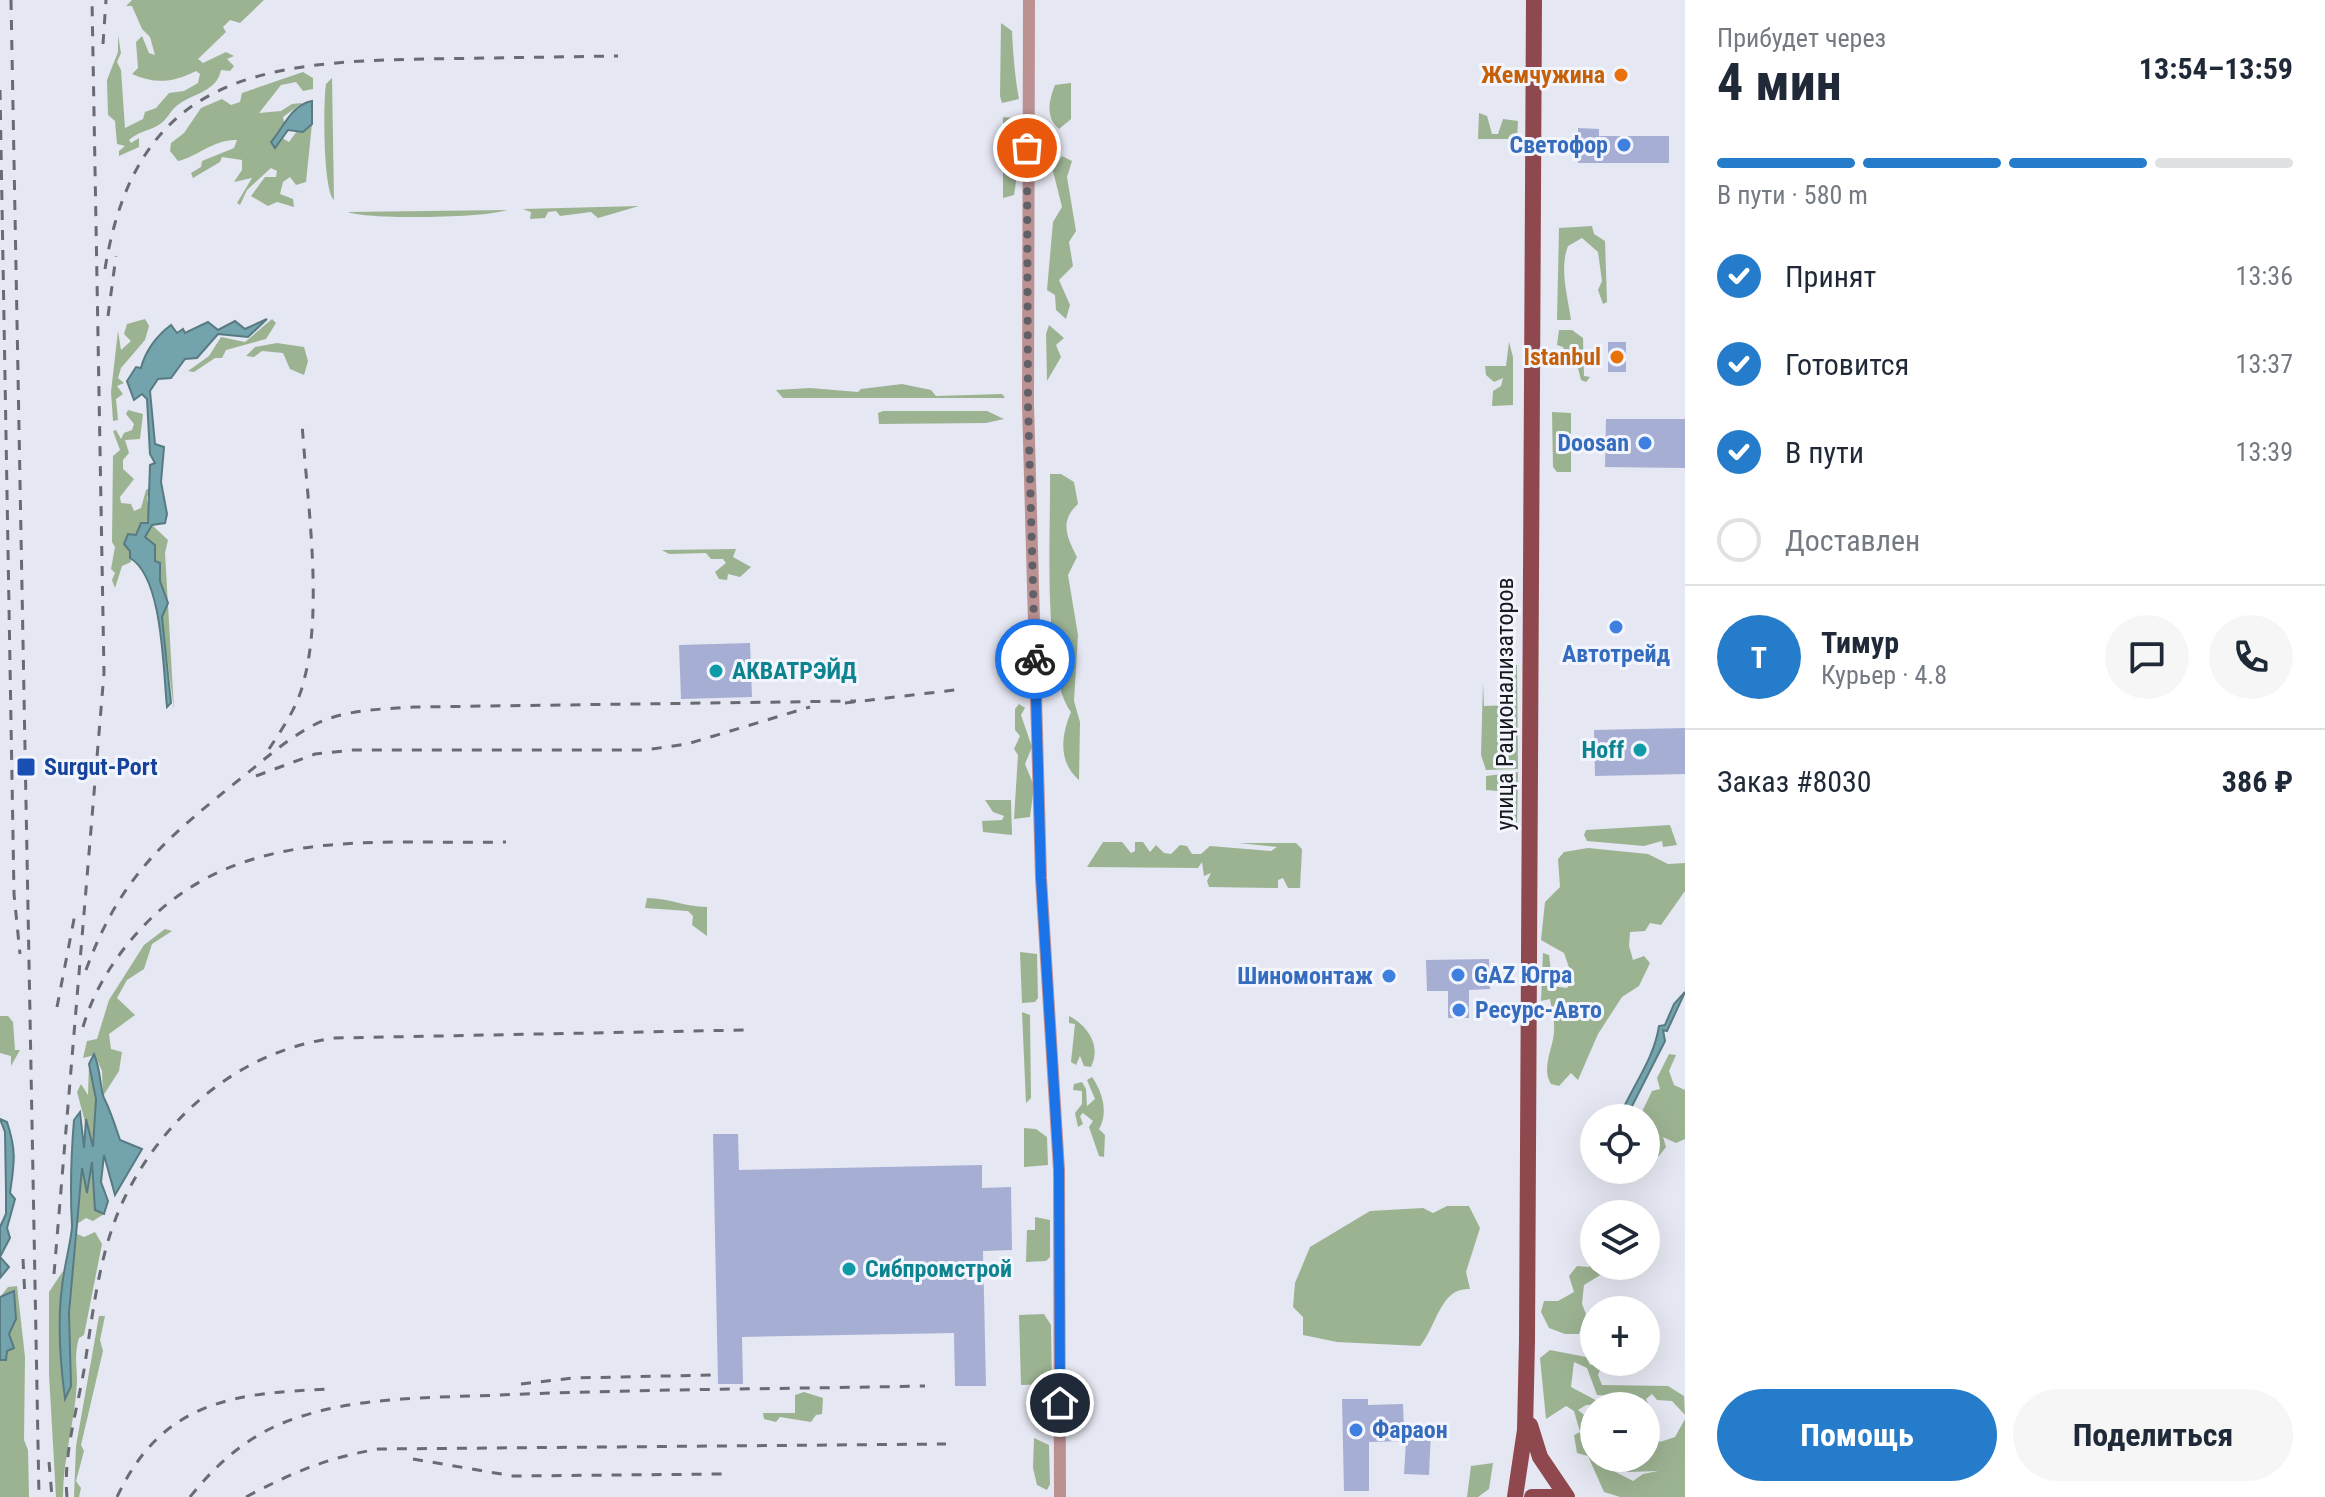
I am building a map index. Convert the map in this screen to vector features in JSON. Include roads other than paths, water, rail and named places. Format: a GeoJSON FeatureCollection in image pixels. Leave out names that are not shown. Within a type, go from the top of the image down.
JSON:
{"type":"FeatureCollection","features":[{"type":"Feature","properties":{"kind":"main road","name":"улица Рационализаторов"},"geometry":{"type":"LineString","coordinates":[[1526,1408],[1534,0]]}},
{"type":"Feature","properties":{"kind":"main road"},"geometry":{"type":"LineString","coordinates":[[1515,1497],[1526,1408]]}},
{"type":"Feature","properties":{"kind":"main road"},"geometry":{"type":"LineString","coordinates":[[1526,1408],[1540,1457],[1567,1497]]}},
{"type":"Feature","properties":{"kind":"main road"},"geometry":{"type":"LineString","coordinates":[[1532,1497],[1553,1497]]}},
{"type":"Feature","properties":{"kind":"street"},"geometry":{"type":"LineString","coordinates":[[1029,0],[1028,404],[1041,878],[1059,1170],[1060,1497]]}},
{"type":"Feature","properties":{"kind":"water"},"geometry":{"type":"Polygon","coordinates":[[[312,101],[312,124],[303,132],[288,130],[275,148],[271,142],[288,117],[312,101]]]}},
{"type":"Feature","properties":{"kind":"water"},"geometry":{"type":"Polygon","coordinates":[[[267,319],[248,337],[218,334],[197,358],[185,359],[171,378],[158,379],[150,391],[155,444],[164,447],[161,482],[167,514],[165,523],[152,525],[145,537],[155,545],[155,561],[160,563],[160,581],[168,603],[162,617],[171,703],[167,707],[155,603],[141,568],[130,558],[130,551],[124,544],[128,534],[136,535],[141,523],[148,523],[150,465],[155,463],[150,454],[147,399],[142,394],[134,400],[127,381],[136,367],[141,368],[156,339],[171,325],[177,333],[183,329],[185,333],[208,322],[218,330],[235,321],[245,329],[267,319]]]}},
{"type":"Feature","properties":{"kind":"water"},"geometry":{"type":"Polygon","coordinates":[[[1685,992],[1667,1031],[1663,1030],[1665,1041],[1633,1104],[1626,1104],[1647,1062],[1659,1026],[1665,1025],[1674,1004],[1685,992]]]}},
{"type":"Feature","properties":{"kind":"water"},"geometry":{"type":"Polygon","coordinates":[[[94,1054],[103,1094],[120,1140],[142,1149],[115,1195],[104,1155],[101,1182],[108,1201],[104,1214],[95,1210],[92,1162],[87,1193],[82,1168],[69,1313],[71,1386],[65,1399],[60,1315],[72,1226],[74,1120],[80,1112],[84,1148],[86,1119],[93,1147],[96,1099],[89,1064],[94,1054]]]}},
{"type":"Feature","properties":{"kind":"water"},"geometry":{"type":"Polygon","coordinates":[[[0,1119],[7,1122],[12,1142],[10,1193],[15,1199],[7,1228],[10,1238],[0,1257],[0,1227],[6,1214],[6,1191],[5,1132],[0,1119]]]}},
{"type":"Feature","properties":{"kind":"water"},"geometry":{"type":"Polygon","coordinates":[[[0,1257],[9,1267],[0,1278],[0,1257]]]}},
{"type":"Feature","properties":{"kind":"water"},"geometry":{"type":"Polygon","coordinates":[[[14,1291],[16,1319],[9,1334],[14,1348],[7,1351],[6,1360],[0,1360],[0,1297],[14,1291]]]}},
{"type":"Feature","properties":{"kind":"railway"},"geometry":{"type":"LineString","coordinates":[[11,0],[39,1497]]}},
{"type":"Feature","properties":{"kind":"railway"},"geometry":{"type":"LineString","coordinates":[[54,1274],[104,673],[92,0]]}},
{"type":"Feature","properties":{"kind":"railway"},"geometry":{"type":"LineString","coordinates":[[103,44],[106,0]]}},
{"type":"Feature","properties":{"kind":"railway"},"geometry":{"type":"LineString","coordinates":[[105,269],[121,205],[145,156],[176,119],[214,93],[258,76],[308,66],[424,59],[618,56]]}},
{"type":"Feature","properties":{"kind":"railway"},"geometry":{"type":"LineString","coordinates":[[0,90],[14,894],[20,954]]}},
{"type":"Feature","properties":{"kind":"railway"},"geometry":{"type":"LineString","coordinates":[[108,316],[116,256]]}},
{"type":"Feature","properties":{"kind":"railway"},"geometry":{"type":"LineString","coordinates":[[269,749],[297,701],[309,655],[312,555],[302,423]]}},
{"type":"Feature","properties":{"kind":"railway"},"geometry":{"type":"LineString","coordinates":[[845,703],[963,689]]}},
{"type":"Feature","properties":{"kind":"railway"},"geometry":{"type":"LineString","coordinates":[[86,970],[100,937],[131,882],[170,839],[273,752],[303,731],[336,716],[415,707],[856,701]]}},
{"type":"Feature","properties":{"kind":"railway"},"geometry":{"type":"LineString","coordinates":[[256,776],[315,754],[353,750],[645,750],[687,744],[810,707]]}},
{"type":"Feature","properties":{"kind":"railway"},"geometry":{"type":"LineString","coordinates":[[83,1027],[105,977],[137,933],[175,898],[217,873],[261,857],[308,847],[356,843],[506,842]]}},
{"type":"Feature","properties":{"kind":"railway"},"geometry":{"type":"LineString","coordinates":[[57,1007],[75,914]]}},
{"type":"Feature","properties":{"kind":"railway"},"geometry":{"type":"LineString","coordinates":[[67,1497],[71,1433],[98,1282],[116,1217],[142,1167],[162,1139],[210,1091],[269,1056],[335,1038],[744,1030]]}},
{"type":"Feature","properties":{"kind":"railway"},"geometry":{"type":"LineString","coordinates":[[23,1259],[25,1298]]}},
{"type":"Feature","properties":{"kind":"railway"},"geometry":{"type":"LineString","coordinates":[[521,1384],[573,1378],[713,1375]]}},
{"type":"Feature","properties":{"kind":"railway"},"geometry":{"type":"LineString","coordinates":[[190,1497],[209,1475],[252,1439],[278,1425],[331,1408],[416,1398],[925,1386]]}},
{"type":"Feature","properties":{"kind":"railway"},"geometry":{"type":"LineString","coordinates":[[117,1497],[136,1464],[156,1439],[180,1421],[234,1399],[332,1389]]}},
{"type":"Feature","properties":{"kind":"railway"},"geometry":{"type":"LineString","coordinates":[[246,1497],[311,1467],[343,1456],[379,1449],[946,1444]]}},
{"type":"Feature","properties":{"kind":"railway"},"geometry":{"type":"LineString","coordinates":[[413,1459],[513,1476],[723,1474]]}},
{"type":"Feature","properties":{"kind":"railway"},"geometry":{"type":"LineString","coordinates":[[49,1462],[52,1497]]}},
{"type":"Feature","properties":{"kind":"place","name":"Жемчужина"},"geometry":{"type":"Point","coordinates":[1621,75]}},
{"type":"Feature","properties":{"kind":"place","name":"Светофор"},"geometry":{"type":"Point","coordinates":[1624,145]}},
{"type":"Feature","properties":{"kind":"place","name":"Istanbul"},"geometry":{"type":"Point","coordinates":[1617,357]}},
{"type":"Feature","properties":{"kind":"place","name":"Doosan"},"geometry":{"type":"Point","coordinates":[1645,443]}},
{"type":"Feature","properties":{"kind":"place","name":"Автотрейд"},"geometry":{"type":"Point","coordinates":[1616,627]}},
{"type":"Feature","properties":{"kind":"place","name":"АКВАТРЭЙД"},"geometry":{"type":"Point","coordinates":[716,671]}},
{"type":"Feature","properties":{"kind":"place","name":"Hoff"},"geometry":{"type":"Point","coordinates":[1640,750]}},
{"type":"Feature","properties":{"kind":"place","name":"Surgut-Port"},"geometry":{"type":"Point","coordinates":[26,767]}},
{"type":"Feature","properties":{"kind":"place","name":"GAZ Югра"},"geometry":{"type":"Point","coordinates":[1458,975]}},
{"type":"Feature","properties":{"kind":"place","name":"Шиномонтаж"},"geometry":{"type":"Point","coordinates":[1389,976]}},
{"type":"Feature","properties":{"kind":"place","name":"Ресурс-Авто"},"geometry":{"type":"Point","coordinates":[1459,1010]}},
{"type":"Feature","properties":{"kind":"place","name":"Сибпромстрой"},"geometry":{"type":"Point","coordinates":[849,1269]}},
{"type":"Feature","properties":{"kind":"place","name":"Фараон"},"geometry":{"type":"Point","coordinates":[1356,1430]}}]}
